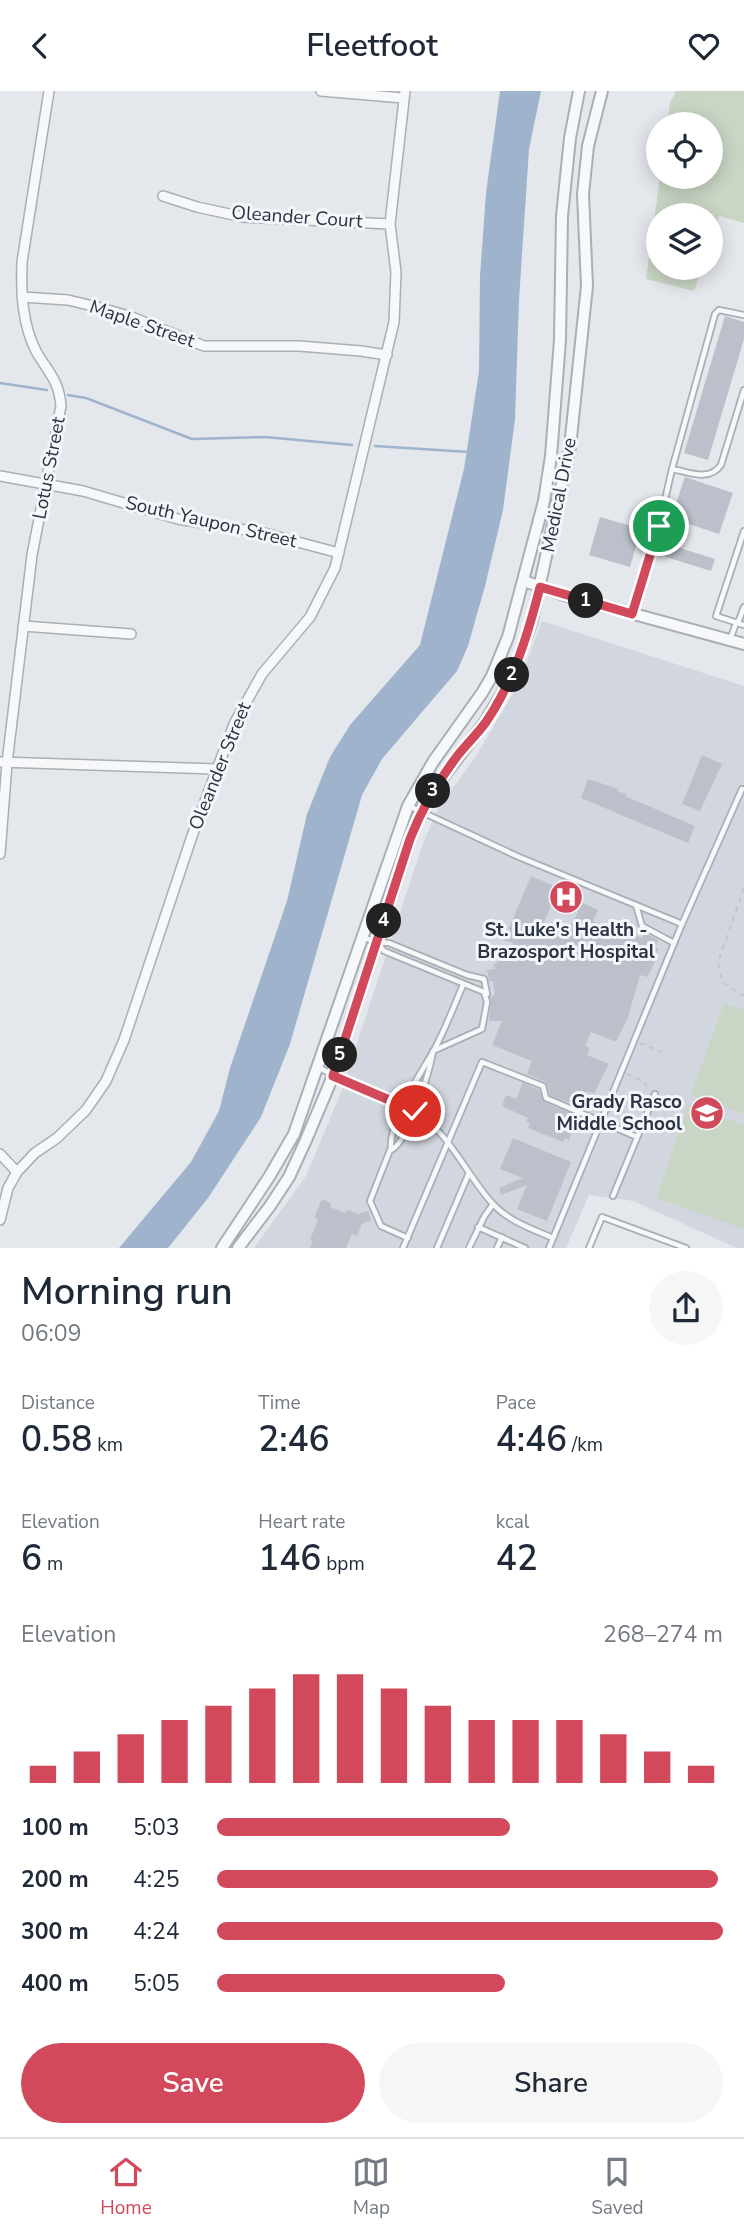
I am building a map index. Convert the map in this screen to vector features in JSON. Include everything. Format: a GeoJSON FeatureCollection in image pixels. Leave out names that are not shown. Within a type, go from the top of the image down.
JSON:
{"type":"FeatureCollection","features":[{"type":"Feature","properties":{"kind":"street","name":"Lotus Street"},"geometry":{"type":"LineString","coordinates":[[0,854],[3,763],[32,555],[61,406],[57,383],[37,352],[26,326],[22,297],[22,263],[49,91]]}},
{"type":"Feature","properties":{"kind":"street"},"geometry":{"type":"LineString","coordinates":[[321,91],[404,95]]}},
{"type":"Feature","properties":{"kind":"street","name":"Medical Drive"},"geometry":{"type":"LineString","coordinates":[[222,1248],[294,1134],[408,806],[433,762],[482,693],[508,637],[544,501],[551,456],[560,340],[562,216],[570,138],[579,91]]}},
{"type":"Feature","properties":{"kind":"street","name":"Medical Drive"},"geometry":{"type":"LineString","coordinates":[[238,1248],[271,1206],[289,1177],[333,1076],[421,812],[452,763],[485,722],[502,694],[525,642],[540,587],[570,447],[587,286],[583,194],[587,146],[602,91]]}},
{"type":"Feature","properties":{"kind":"street","name":"Oleander Street"},"geometry":{"type":"LineString","coordinates":[[17,1172],[35,1153],[86,1110],[106,1081],[124,1040],[216,769],[234,724],[267,667],[310,617],[335,568],[394,322],[397,288],[390,224],[404,95]]}},
{"type":"Feature","properties":{"kind":"street","name":"Oleander Court"},"geometry":{"type":"LineString","coordinates":[[163,196],[243,217],[390,224]]}},
{"type":"Feature","properties":{"kind":"street","name":"Maple Street"},"geometry":{"type":"LineString","coordinates":[[22,297],[68,300],[97,307],[129,316],[204,346],[299,346],[387,355]]}},
{"type":"Feature","properties":{"kind":"street","name":"South Yaupon Street"},"geometry":{"type":"LineString","coordinates":[[0,475],[83,491],[178,519],[264,533],[340,553]]}},
{"type":"Feature","properties":{"kind":"street"},"geometry":{"type":"LineString","coordinates":[[524,581],[744,644]]}},
{"type":"Feature","properties":{"kind":"street"},"geometry":{"type":"LineString","coordinates":[[23,627],[131,634]]}},
{"type":"Feature","properties":{"kind":"street"},"geometry":{"type":"LineString","coordinates":[[3,763],[216,769]]}},
{"type":"Feature","properties":{"kind":"street"},"geometry":{"type":"LineString","coordinates":[[0,1154],[17,1172],[8,1188],[0,1220]]}},
{"type":"Feature","properties":{"kind":"lane"},"geometry":{"type":"LineString","coordinates":[[632,614],[659,526],[715,314],[719,310],[744,315]]}},
{"type":"Feature","properties":{"kind":"lane"},"geometry":{"type":"LineString","coordinates":[[672,469],[707,476],[718,470],[744,390]]}},
{"type":"Feature","properties":{"kind":"lane"},"geometry":{"type":"LineString","coordinates":[[744,531],[716,616],[744,625]]}},
{"type":"Feature","properties":{"kind":"lane"},"geometry":{"type":"LineString","coordinates":[[730,640],[744,607]]}},
{"type":"Feature","properties":{"kind":"lane"},"geometry":{"type":"LineString","coordinates":[[549,1248],[674,943],[742,789]]}},
{"type":"Feature","properties":{"kind":"lane"},"geometry":{"type":"LineString","coordinates":[[408,806],[485,843],[682,924]]}},
{"type":"Feature","properties":{"kind":"lane"},"geometry":{"type":"LineString","coordinates":[[636,905],[642,926],[674,943]]}},
{"type":"Feature","properties":{"kind":"lane"},"geometry":{"type":"LineString","coordinates":[[361,937],[389,943],[467,975],[484,979],[487,1002],[482,1030],[433,1051]]}},
{"type":"Feature","properties":{"kind":"lane"},"geometry":{"type":"LineString","coordinates":[[377,942],[384,951],[484,992],[487,1002]]}},
{"type":"Feature","properties":{"kind":"lane"},"geometry":{"type":"LineString","coordinates":[[408,1238],[381,1226],[370,1201],[391,1150],[389,1139],[403,1106],[419,1072],[433,1051],[463,985]]}},
{"type":"Feature","properties":{"kind":"lane"},"geometry":{"type":"LineString","coordinates":[[391,1150],[400,1142],[415,1111],[433,1051]]}},
{"type":"Feature","properties":{"kind":"lane"},"geometry":{"type":"LineString","coordinates":[[403,1248],[482,1062],[543,1086],[546,1098],[638,1137]]}},
{"type":"Feature","properties":{"kind":"lane"},"geometry":{"type":"LineString","coordinates":[[317,1067],[415,1111],[447,1142],[493,1204],[509,1217],[553,1238]]}},
{"type":"Feature","properties":{"kind":"lane"},"geometry":{"type":"LineString","coordinates":[[613,1196],[638,1137],[652,1093]]}},
{"type":"Feature","properties":{"kind":"lane"},"geometry":{"type":"LineString","coordinates":[[437,1248],[469,1172]]}},
{"type":"Feature","properties":{"kind":"lane"},"geometry":{"type":"LineString","coordinates":[[469,1248],[478,1227],[493,1204]]}},
{"type":"Feature","properties":{"kind":"lane"},"geometry":{"type":"LineString","coordinates":[[589,1248],[602,1217],[687,1248]]}},
{"type":"Feature","properties":{"kind":"lane"},"geometry":{"type":"LineString","coordinates":[[478,1227],[525,1248]]}},
{"type":"Feature","properties":{"kind":"lane"},"geometry":{"type":"LineString","coordinates":[[497,1248],[502,1237]]}},
{"type":"Feature","properties":{"kind":"path"},"geometry":{"type":"LineString","coordinates":[[744,888],[718,962],[723,983],[744,996]]}},
{"type":"Feature","properties":{"kind":"path"},"geometry":{"type":"LineString","coordinates":[[634,1040],[662,1052]]}},
{"type":"Feature","properties":{"kind":"path"},"geometry":{"type":"LineString","coordinates":[[621,1072],[644,1081],[652,1093]]}},
{"type":"Feature","properties":{"kind":"shaded area","name":"St. Luke's Health - Brazosport Hospital"},"geometry":{"type":"Polygon","coordinates":[[[542,621],[744,686],[744,1248],[737,1248],[633,1201],[589,1195],[566,1248],[254,1248],[306,1176],[340,1095],[423,843],[438,809],[478,753],[518,685],[542,621]]]}},
{"type":"Feature","properties":{"kind":"green space"},"geometry":{"type":"Polygon","coordinates":[[[676,91],[744,91],[744,223],[723,217],[723,203],[656,203],[658,189],[723,189],[723,112],[669,112],[676,91]]]}},
{"type":"Feature","properties":{"kind":"green space"},"geometry":{"type":"Polygon","coordinates":[[[650,280],[698,280],[694,291],[650,280]]]}},
{"type":"Feature","properties":{"kind":"green space"},"geometry":{"type":"Polygon","coordinates":[[[724,1003],[744,1010],[744,1114],[691,1095],[724,1003]]]}},
{"type":"Feature","properties":{"kind":"green space"},"geometry":{"type":"Polygon","coordinates":[[[688,1105],[744,1125],[744,1229],[656,1198],[688,1105]]]}},
{"type":"Feature","properties":{"kind":"water"},"geometry":{"type":"Polygon","coordinates":[[[500,91],[541,91],[529,149],[519,300],[515,419],[503,510],[468,646],[457,671],[382,759],[362,795],[290,1044],[261,1117],[208,1198],[168,1248],[119,1248],[191,1162],[219,1111],[230,1068],[287,901],[307,814],[330,757],[350,725],[420,645],[464,469],[479,371],[480,276],[486,193],[500,91]]]}},
{"type":"Feature","properties":{"kind":"building"},"geometry":{"type":"Polygon","coordinates":[[[725,316],[744,322],[744,339],[708,460],[684,453],[725,316]]]}},
{"type":"Feature","properties":{"kind":"building"},"geometry":{"type":"Polygon","coordinates":[[[685,477],[733,493],[719,534],[671,518],[685,477]]]}},
{"type":"Feature","properties":{"kind":"building"},"geometry":{"type":"Polygon","coordinates":[[[600,517],[641,529],[630,567],[589,555],[600,517]]]}},
{"type":"Feature","properties":{"kind":"building"},"geometry":{"type":"Polygon","coordinates":[[[664,543],[715,559],[711,571],[660,555],[664,543]]]}},
{"type":"Feature","properties":{"kind":"building"},"geometry":{"type":"Polygon","coordinates":[[[702,755],[722,764],[700,811],[682,804],[702,755]]]}},
{"type":"Feature","properties":{"kind":"building"},"geometry":{"type":"Polygon","coordinates":[[[588,779],[618,789],[617,791],[626,794],[625,796],[695,826],[688,843],[581,798],[588,779]]]}},
{"type":"Feature","properties":{"kind":"building"},"geometry":{"type":"Polygon","coordinates":[[[531,876],[559,888],[544,922],[565,931],[568,924],[572,925],[582,903],[598,910],[593,921],[619,932],[621,929],[642,938],[644,933],[658,940],[656,958],[647,977],[640,975],[628,1017],[616,1042],[591,1032],[585,1046],[590,1048],[587,1055],[609,1064],[594,1094],[587,1091],[580,1107],[550,1095],[546,1082],[527,1074],[532,1061],[492,1045],[502,1021],[489,1021],[491,997],[495,995],[493,981],[489,981],[487,970],[496,969],[493,965],[508,955],[513,943],[504,940],[531,876]]]}},
{"type":"Feature","properties":{"kind":"building"},"geometry":{"type":"Polygon","coordinates":[[[523,1083],[539,1090],[544,1102],[577,1116],[569,1140],[565,1138],[563,1142],[528,1128],[528,1118],[502,1106],[506,1095],[516,1099],[523,1083]]]}},
{"type":"Feature","properties":{"kind":"building"},"geometry":{"type":"Polygon","coordinates":[[[513,1138],[571,1162],[547,1221],[517,1209],[527,1185],[501,1195],[499,1188],[523,1178],[500,1169],[513,1138]]]}},
{"type":"Feature","properties":{"kind":"building"},"geometry":{"type":"Polygon","coordinates":[[[322,1199],[331,1203],[330,1207],[345,1213],[347,1210],[359,1214],[368,1211],[371,1220],[362,1224],[357,1236],[352,1234],[346,1248],[310,1248],[313,1241],[310,1240],[318,1219],[314,1218],[322,1199]]]}},
{"type":"Feature","properties":{"kind":"waterway"},"geometry":{"type":"LineString","coordinates":[[0,383],[47,390]]}},
{"type":"Feature","properties":{"kind":"waterway"},"geometry":{"type":"LineString","coordinates":[[68,395],[86,398],[192,439],[265,437],[352,445]]}},
{"type":"Feature","properties":{"kind":"waterway"},"geometry":{"type":"LineString","coordinates":[[375,446],[469,452]]}},
{"type":"Feature","properties":{"kind":"place","name":"St. Luke's Health - Brazosport Hospital"},"geometry":{"type":"Point","coordinates":[566,897]}},
{"type":"Feature","properties":{"kind":"place","name":"Grady Rasco Middle School"},"geometry":{"type":"Point","coordinates":[707,1113]}},
{"type":"Feature","properties":{"kind":"route"},"geometry":{"type":"LineString","coordinates":[[415,1111],[333,1076],[421,812],[502,694],[525,642],[540,587],[632,614],[659,526]]}}]}
